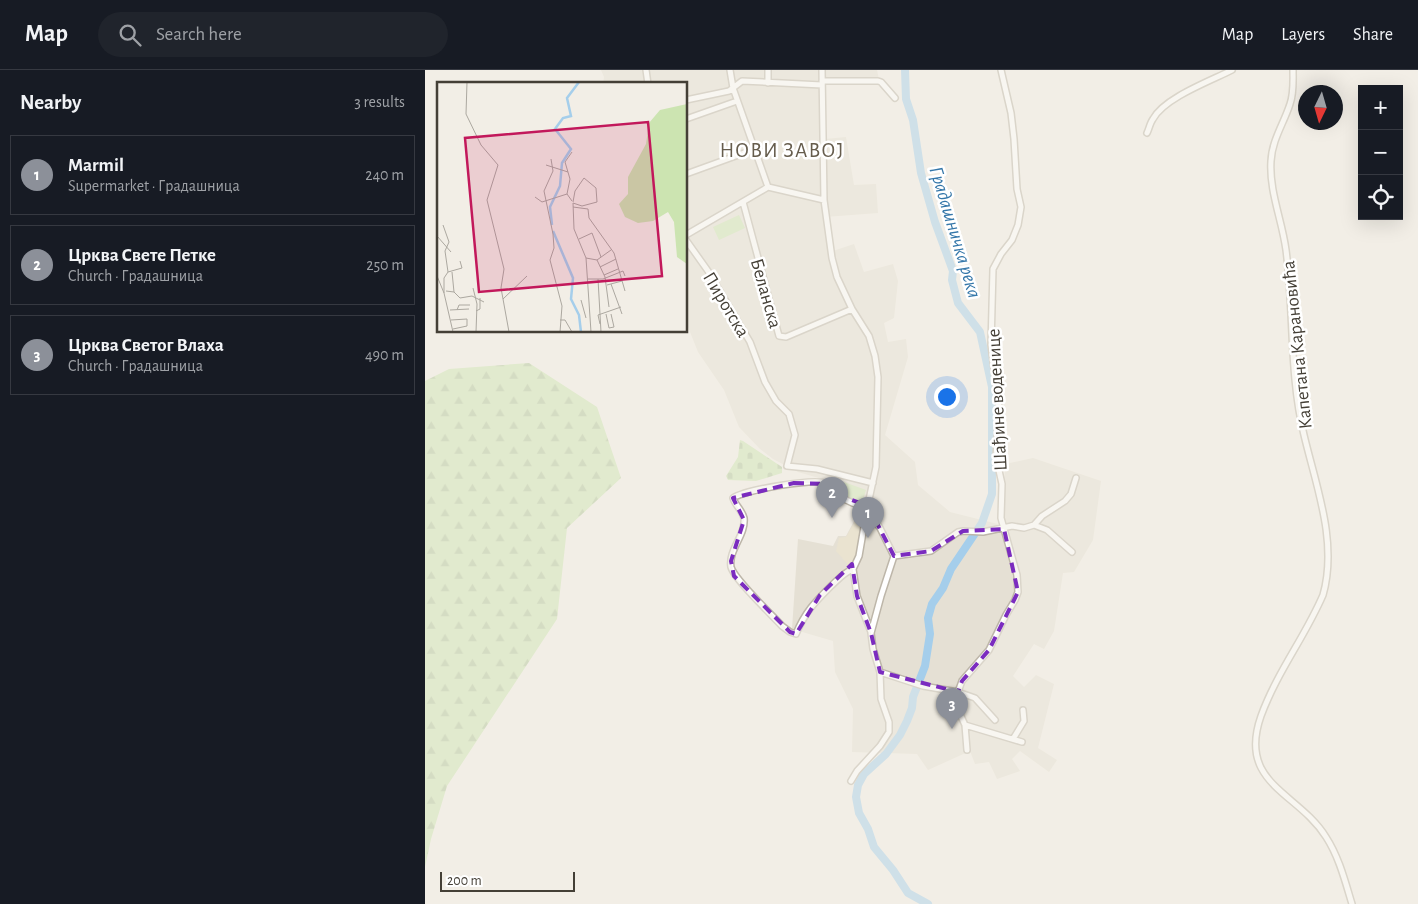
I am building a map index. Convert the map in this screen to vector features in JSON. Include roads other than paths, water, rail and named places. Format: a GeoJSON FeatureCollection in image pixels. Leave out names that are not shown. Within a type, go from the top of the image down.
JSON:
{"type":"FeatureCollection","features":[{"type":"Feature","properties":{"kind":"street"},"geometry":{"type":"LineString","coordinates":[[730,70],[733,88],[768,187]]}},
{"type":"Feature","properties":{"kind":"street"},"geometry":{"type":"LineString","coordinates":[[768,70],[768,82]]}},
{"type":"Feature","properties":{"kind":"street"},"geometry":{"type":"LineString","coordinates":[[821,70],[825,200],[835,271],[852,309],[869,336],[873,346],[878,377],[876,467],[859,556],[853,569],[857,596],[871,633],[873,649],[880,672],[881,699],[889,722],[889,732],[880,746],[857,770],[851,781]]}},
{"type":"Feature","properties":{"kind":"street","name":"Шађине воденице"},"geometry":{"type":"LineString","coordinates":[[958,692],[962,681],[989,650],[1018,592],[1017,575],[1001,518],[1002,484],[996,456],[999,408],[991,345],[993,269],[1001,254],[1012,240],[1018,225],[1021,207],[1017,189],[1011,113],[1001,70]]}},
{"type":"Feature","properties":{"kind":"street"},"geometry":{"type":"LineString","coordinates":[[1147,134],[1156,114],[1175,99],[1189,90],[1232,70]]}},
{"type":"Feature","properties":{"kind":"street","name":"Капетана Карановића"},"geometry":{"type":"LineString","coordinates":[[1293,70],[1291,103],[1271,151],[1271,180],[1286,248],[1292,350],[1298,406],[1323,517],[1328,543],[1329,562],[1327,582],[1323,595],[1277,678],[1260,719],[1255,742],[1258,763],[1270,782],[1310,818],[1325,835],[1336,856],[1352,904]]}},
{"type":"Feature","properties":{"kind":"street"},"geometry":{"type":"LineString","coordinates":[[687,100],[729,91],[742,81],[822,83],[878,81],[895,98]]}},
{"type":"Feature","properties":{"kind":"street"},"geometry":{"type":"LineString","coordinates":[[687,118],[737,100]]}},
{"type":"Feature","properties":{"kind":"street"},"geometry":{"type":"LineString","coordinates":[[687,174],[755,149]]}},
{"type":"Feature","properties":{"kind":"street"},"geometry":{"type":"LineString","coordinates":[[687,234],[768,187],[825,200]]}},
{"type":"Feature","properties":{"kind":"street","name":"Беланска"},"geometry":{"type":"LineString","coordinates":[[743,202],[779,336],[786,337],[852,309]]}},
{"type":"Feature","properties":{"kind":"street","name":"Пиротска"},"geometry":{"type":"LineString","coordinates":[[687,241],[708,271],[750,342],[765,382],[776,400],[789,414],[795,435],[794,445],[787,466],[817,469],[873,483]]}},
{"type":"Feature","properties":{"kind":"street"},"geometry":{"type":"LineString","coordinates":[[894,556],[931,551],[958,532],[983,532],[1012,526],[1024,528],[1035,525],[1042,516],[1058,507],[1068,498],[1076,478]]}},
{"type":"Feature","properties":{"kind":"street"},"geometry":{"type":"LineString","coordinates":[[853,569],[844,573],[820,596],[802,618],[796,634],[790,632],[734,576],[731,561],[743,531],[744,520],[742,512],[733,498],[751,491],[794,483],[820,482],[829,484],[839,495],[850,501],[868,507],[894,556],[871,633]]}},
{"type":"Feature","properties":{"kind":"street"},"geometry":{"type":"LineString","coordinates":[[1035,525],[1047,530],[1073,552]]}},
{"type":"Feature","properties":{"kind":"street"},"geometry":{"type":"LineString","coordinates":[[880,672],[923,686],[958,692],[975,698],[995,720]]}},
{"type":"Feature","properties":{"kind":"street"},"geometry":{"type":"LineString","coordinates":[[958,692],[960,714],[965,725],[967,750]]}},
{"type":"Feature","properties":{"kind":"street"},"geometry":{"type":"LineString","coordinates":[[1013,739],[1024,721],[1023,710]]}},
{"type":"Feature","properties":{"kind":"street"},"geometry":{"type":"LineString","coordinates":[[965,725],[1022,742]]}},
{"type":"Feature","properties":{"kind":"waterway","name":"Градашничка река"},"geometry":{"type":"LineString","coordinates":[[905,70],[906,99],[913,120],[921,173],[935,222],[953,271],[952,280],[958,303],[980,332],[992,387],[992,494],[982,523],[951,569],[943,588],[932,604],[928,618],[930,634],[925,666],[913,697],[912,708],[907,721],[900,735],[886,754],[864,774],[858,785],[856,797],[859,813],[868,829],[874,847],[893,870],[908,893],[928,904]]}},
{"type":"Feature","properties":{"kind":"place","name":"Црква Свете Петке"},"geometry":{"type":"Point","coordinates":[832,518]}},
{"type":"Feature","properties":{"kind":"place","name":"Marmil"},"geometry":{"type":"Point","coordinates":[868,538]}},
{"type":"Feature","properties":{"kind":"place","name":"Црква Светог Влаха"},"geometry":{"type":"Point","coordinates":[952,729]}},
{"type":"Feature","properties":{"kind":"district","name":"НОВИ ЗАВОЈ"},"geometry":{"type":"Point","coordinates":[782,150]}}]}
